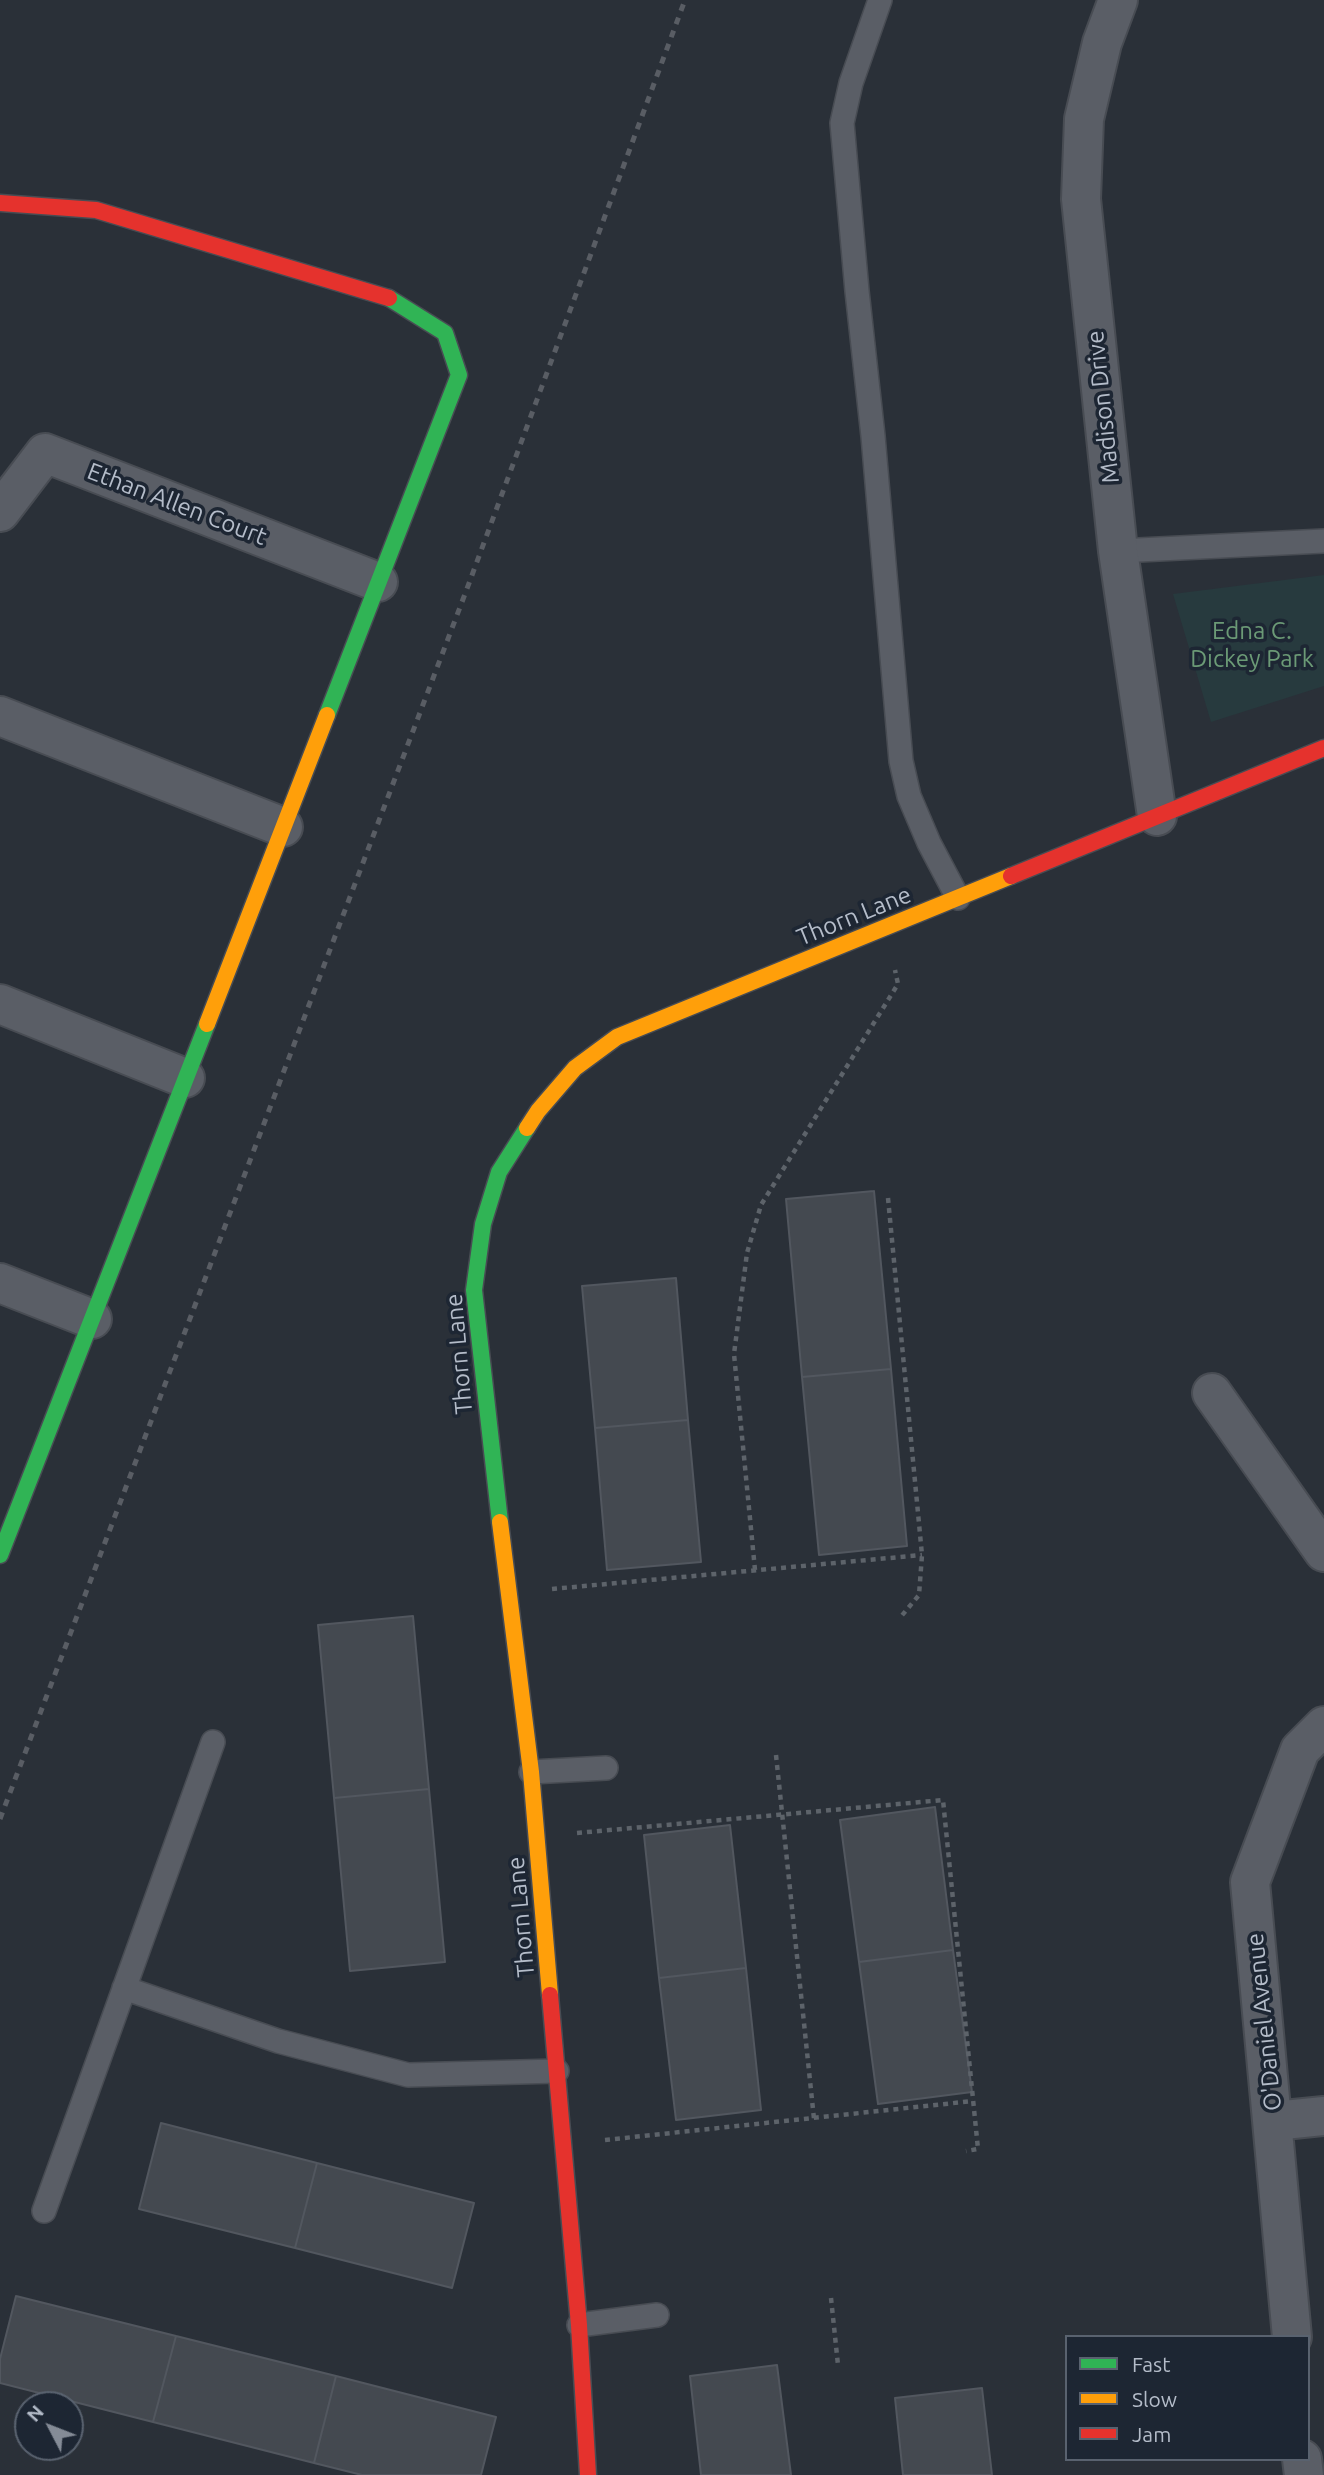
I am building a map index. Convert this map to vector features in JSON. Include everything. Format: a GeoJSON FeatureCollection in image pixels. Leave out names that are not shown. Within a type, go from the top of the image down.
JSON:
{"type":"FeatureCollection","features":[{"type":"Feature","properties":{"kind":"street","name":"Madison Drive"},"geometry":{"type":"LineString","coordinates":[[1118,0],[1102,43],[1084,119],[1081,199],[1118,551],[1157,816]]}},
{"type":"Feature","properties":{"kind":"street"},"geometry":{"type":"LineString","coordinates":[[0,203],[96,210],[393,299],[445,333],[459,375],[0,1555]]}},
{"type":"Feature","properties":{"kind":"street","name":"Ethan Allen Court"},"geometry":{"type":"LineString","coordinates":[[0,512],[45,453],[378,582]]}},
{"type":"Feature","properties":{"kind":"street"},"geometry":{"type":"LineString","coordinates":[[0,716],[283,827]]}},
{"type":"Feature","properties":{"kind":"street","name":"Thorn Lane"},"geometry":{"type":"LineString","coordinates":[[588,2475],[579,2325],[531,1772],[474,1290],[483,1224],[499,1172],[538,1111],[575,1068],[617,1037],[1324,748]]}},
{"type":"Feature","properties":{"kind":"street"},"geometry":{"type":"LineString","coordinates":[[0,1004],[185,1078]]}},
{"type":"Feature","properties":{"kind":"street"},"geometry":{"type":"LineString","coordinates":[[0,1283],[92,1319]]}},
{"type":"Feature","properties":{"kind":"street"},"geometry":{"type":"LineString","coordinates":[[1212,1393],[1324,1552]]}},
{"type":"Feature","properties":{"kind":"street","name":"O'Daniel Avenue"},"geometry":{"type":"LineString","coordinates":[[1292,2335],[1250,1882],[1300,1750],[1324,1726]]}},
{"type":"Feature","properties":{"kind":"street"},"geometry":{"type":"LineString","coordinates":[[1274,2121],[1324,2116]]}},
{"type":"Feature","properties":{"kind":"lane"},"geometry":{"type":"LineString","coordinates":[[880,0],[851,83],[842,123],[901,761],[909,796],[958,898]]}},
{"type":"Feature","properties":{"kind":"lane"},"geometry":{"type":"LineString","coordinates":[[1118,551],[1324,541]]}},
{"type":"Feature","properties":{"kind":"lane"},"geometry":{"type":"LineString","coordinates":[[44,2211],[213,1742]]}},
{"type":"Feature","properties":{"kind":"lane"},"geometry":{"type":"LineString","coordinates":[[531,1772],[606,1768]]}},
{"type":"Feature","properties":{"kind":"lane"},"geometry":{"type":"LineString","coordinates":[[124,1989],[278,2041],[408,2075],[556,2071]]}},
{"type":"Feature","properties":{"kind":"lane"},"geometry":{"type":"LineString","coordinates":[[579,2325],[657,2315]]}},
{"type":"Feature","properties":{"kind":"path"},"geometry":{"type":"LineString","coordinates":[[755,1570],[734,1354],[747,1253],[761,1205],[898,984],[895,970]]}},
{"type":"Feature","properties":{"kind":"path"},"geometry":{"type":"LineString","coordinates":[[888,1198],[922,1555],[919,1595],[899,1619]]}},
{"type":"Feature","properties":{"kind":"path"},"geometry":{"type":"LineString","coordinates":[[551,1589],[922,1555]]}},
{"type":"Feature","properties":{"kind":"path"},"geometry":{"type":"LineString","coordinates":[[776,1755],[814,2119]]}},
{"type":"Feature","properties":{"kind":"path"},"geometry":{"type":"LineString","coordinates":[[577,1833],[943,1800],[978,2149],[966,2151]]}},
{"type":"Feature","properties":{"kind":"path"},"geometry":{"type":"LineString","coordinates":[[605,2140],[973,2101]]}},
{"type":"Feature","properties":{"kind":"path"},"geometry":{"type":"LineString","coordinates":[[831,2298],[838,2365]]}},
{"type":"Feature","properties":{"kind":"green space","name":"Edna C. Dickey Park"},"geometry":{"type":"Polygon","coordinates":[[[1324,575],[1324,686],[1211,722],[1173,594],[1324,575]]]}},
{"type":"Feature","properties":{"kind":"building"},"geometry":{"type":"Polygon","coordinates":[[[874,1191],[891,1369],[802,1377],[786,1199],[874,1191]]]}},
{"type":"Feature","properties":{"kind":"building"},"geometry":{"type":"Polygon","coordinates":[[[676,1278],[688,1420],[595,1428],[582,1286],[676,1278]]]}},
{"type":"Feature","properties":{"kind":"building"},"geometry":{"type":"Polygon","coordinates":[[[891,1369],[907,1546],[819,1555],[802,1377],[891,1369]]]}},
{"type":"Feature","properties":{"kind":"building"},"geometry":{"type":"Polygon","coordinates":[[[688,1420],[701,1562],[607,1570],[595,1428],[688,1420]]]}},
{"type":"Feature","properties":{"kind":"building"},"geometry":{"type":"Polygon","coordinates":[[[413,1616],[429,1789],[334,1798],[318,1625],[413,1616]]]}},
{"type":"Feature","properties":{"kind":"building"},"geometry":{"type":"Polygon","coordinates":[[[429,1789],[445,1962],[350,1971],[334,1798],[429,1789]]]}},
{"type":"Feature","properties":{"kind":"building"},"geometry":{"type":"Polygon","coordinates":[[[935,1807],[953,1950],[859,1962],[840,1820],[935,1807]]]}},
{"type":"Feature","properties":{"kind":"building"},"geometry":{"type":"Polygon","coordinates":[[[730,1825],[746,1968],[659,1978],[644,1835],[730,1825]]]}},
{"type":"Feature","properties":{"kind":"building"},"geometry":{"type":"Polygon","coordinates":[[[953,1950],[972,2092],[878,2104],[859,1962],[953,1950]]]}},
{"type":"Feature","properties":{"kind":"building"},"geometry":{"type":"Polygon","coordinates":[[[746,1968],[761,2110],[676,2120],[659,1978],[746,1968]]]}},
{"type":"Feature","properties":{"kind":"building"},"geometry":{"type":"Polygon","coordinates":[[[161,2123],[317,2163],[295,2248],[139,2209],[161,2123]]]}},
{"type":"Feature","properties":{"kind":"building"},"geometry":{"type":"Polygon","coordinates":[[[317,2163],[474,2203],[452,2288],[295,2248],[317,2163]]]}},
{"type":"Feature","properties":{"kind":"building"},"geometry":{"type":"Polygon","coordinates":[[[16,2296],[176,2336],[153,2422],[84,2404],[84,2391],[31,2391],[0,2383],[0,2359],[16,2296]]]}},
{"type":"Feature","properties":{"kind":"building"},"geometry":{"type":"Polygon","coordinates":[[[176,2336],[336,2376],[314,2463],[153,2422],[176,2336]]]}},
{"type":"Feature","properties":{"kind":"building"},"geometry":{"type":"Polygon","coordinates":[[[777,2365],[791,2475],[701,2475],[690,2376],[777,2365]]]}},
{"type":"Feature","properties":{"kind":"building"},"geometry":{"type":"Polygon","coordinates":[[[336,2376],[496,2417],[481,2475],[362,2475],[314,2463],[336,2376]]]}},
{"type":"Feature","properties":{"kind":"building"},"geometry":{"type":"Polygon","coordinates":[[[982,2388],[992,2475],[903,2475],[895,2398],[982,2388]]]}},
{"type":"Feature","properties":{"kind":"railway"},"geometry":{"type":"LineString","coordinates":[[0,1819],[465,594],[685,0]]}},
{"type":"Feature","properties":{"kind":"traffic: fast"},"geometry":{"type":"LineString","coordinates":[[327,715],[459,375],[445,333],[389,298]]}},
{"type":"Feature","properties":{"kind":"traffic: fast"},"geometry":{"type":"LineString","coordinates":[[0,1555],[207,1024]]}},
{"type":"Feature","properties":{"kind":"traffic: fast"},"geometry":{"type":"LineString","coordinates":[[500,1522],[474,1290],[483,1224],[499,1172],[527,1128]]}},
{"type":"Feature","properties":{"kind":"traffic: slow"},"geometry":{"type":"LineString","coordinates":[[207,1024],[327,715]]}},
{"type":"Feature","properties":{"kind":"traffic: slow"},"geometry":{"type":"LineString","coordinates":[[527,1128],[575,1068],[617,1037],[1011,876]]}},
{"type":"Feature","properties":{"kind":"traffic: slow"},"geometry":{"type":"LineString","coordinates":[[500,1522],[531,1772],[550,1995]]}},
{"type":"Feature","properties":{"kind":"traffic: jam"},"geometry":{"type":"LineString","coordinates":[[0,203],[96,210],[389,298]]}},
{"type":"Feature","properties":{"kind":"traffic: jam"},"geometry":{"type":"LineString","coordinates":[[1011,876],[1324,748]]}},
{"type":"Feature","properties":{"kind":"traffic: jam"},"geometry":{"type":"LineString","coordinates":[[550,1995],[579,2325],[588,2475]]}}]}
